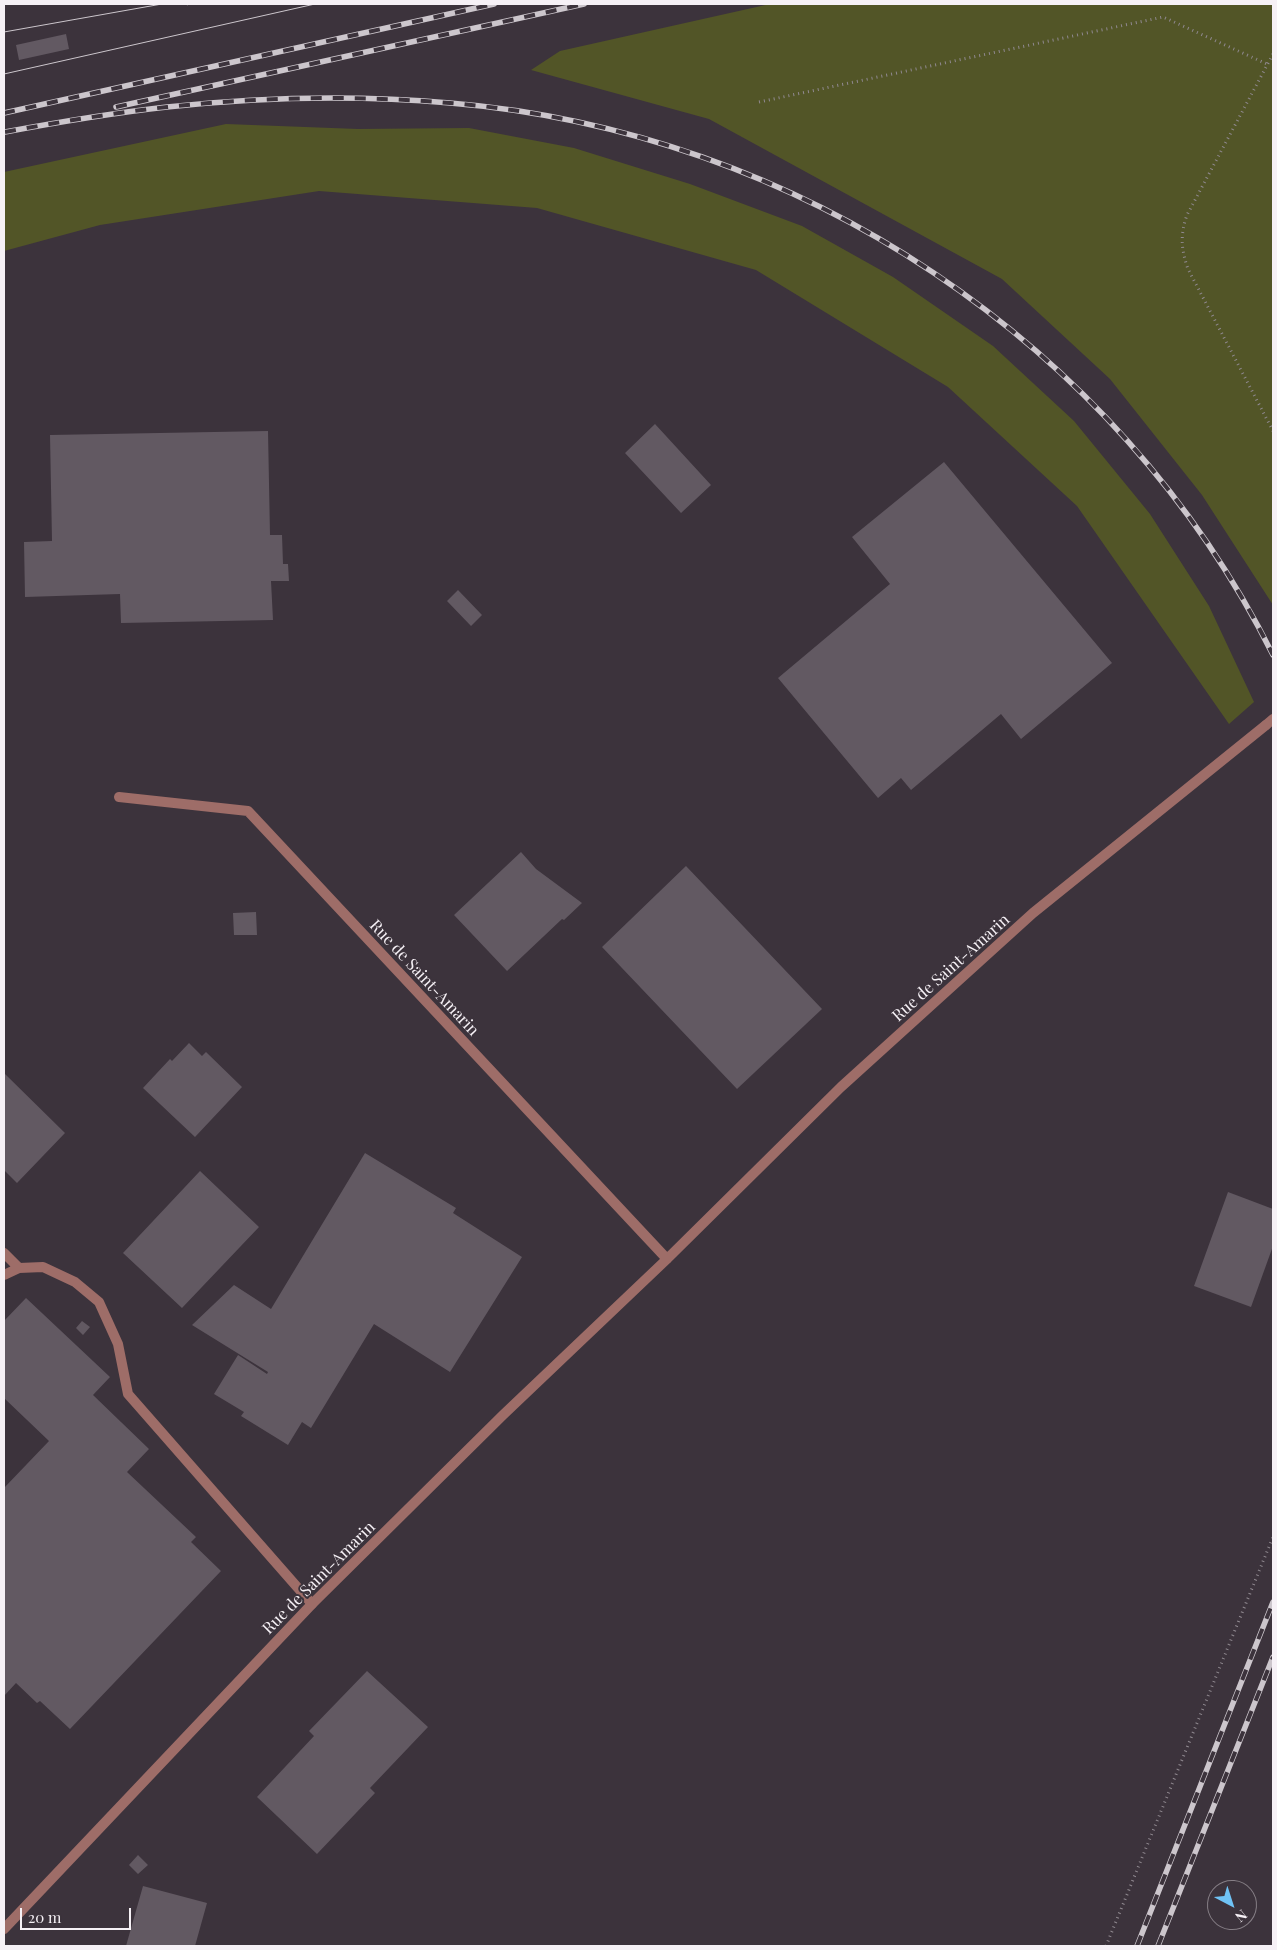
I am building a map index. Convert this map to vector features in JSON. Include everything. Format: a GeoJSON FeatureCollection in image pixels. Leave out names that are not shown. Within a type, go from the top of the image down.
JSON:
{"type":"FeatureCollection","features":[{"type":"Feature","properties":{"kind":"street","name":"Rue de Saint-Amarin"},"geometry":{"type":"LineString","coordinates":[[4,1929],[312,1604],[503,1415],[667,1259],[841,1087],[1033,913],[1270,722]]}},
{"type":"Feature","properties":{"kind":"street","name":"Rue de Saint-Amarin"},"geometry":{"type":"LineString","coordinates":[[119,798],[248,811],[667,1259]]}},
{"type":"Feature","properties":{"kind":"street"},"geometry":{"type":"LineString","coordinates":[[4,1254],[19,1268]]}},
{"type":"Feature","properties":{"kind":"street"},"geometry":{"type":"LineString","coordinates":[[4,1275],[19,1268],[43,1267],[75,1282],[99,1302],[118,1344],[128,1394],[312,1604]]}},
{"type":"Feature","properties":{"kind":"path"},"geometry":{"type":"LineString","coordinates":[[759,102],[1163,17],[1267,64]]}},
{"type":"Feature","properties":{"kind":"path"},"geometry":{"type":"LineString","coordinates":[[1273,54],[1187,214],[1182,229],[1181,242],[1188,269],[1273,431]]}},
{"type":"Feature","properties":{"kind":"path"},"geometry":{"type":"LineString","coordinates":[[1106,1946],[1273,1537]]}},
{"type":"Feature","properties":{"kind":"green space"},"geometry":{"type":"Polygon","coordinates":[[[770,4],[1273,4],[1273,605],[1202,495],[1110,379],[1002,279],[709,119],[531,70],[560,51],[770,4]]]}},
{"type":"Feature","properties":{"kind":"green space"},"geometry":{"type":"Polygon","coordinates":[[[226,124],[358,129],[469,128],[574,148],[690,184],[802,226],[893,277],[993,346],[1074,421],[1150,514],[1209,606],[1254,702],[1229,724],[1077,506],[948,387],[756,270],[537,208],[319,191],[100,225],[4,251],[4,172],[226,124]]]}},
{"type":"Feature","properties":{"kind":"building"},"geometry":{"type":"Polygon","coordinates":[[[66,34],[69,49],[19,60],[16,45],[66,34]]]}},
{"type":"Feature","properties":{"kind":"building"},"geometry":{"type":"Polygon","coordinates":[[[655,424],[711,485],[681,513],[625,453],[655,424]]]}},
{"type":"Feature","properties":{"kind":"building"},"geometry":{"type":"Polygon","coordinates":[[[268,431],[270,535],[282,535],[283,564],[288,564],[289,581],[271,581],[273,620],[121,623],[120,594],[25,597],[24,542],[52,541],[50,435],[268,431]]]}},
{"type":"Feature","properties":{"kind":"building"},"geometry":{"type":"Polygon","coordinates":[[[944,462],[1112,663],[1021,739],[1001,714],[911,790],[901,778],[878,798],[778,678],[890,584],[852,537],[944,462]]]}},
{"type":"Feature","properties":{"kind":"building"},"geometry":{"type":"Polygon","coordinates":[[[458,590],[482,615],[471,626],[447,601],[458,590]]]}},
{"type":"Feature","properties":{"kind":"building"},"geometry":{"type":"Polygon","coordinates":[[[521,852],[536,869],[582,903],[564,920],[562,919],[507,971],[454,915],[521,852]]]}},
{"type":"Feature","properties":{"kind":"building"},"geometry":{"type":"Polygon","coordinates":[[[686,866],[822,1009],[737,1089],[602,947],[686,866]]]}},
{"type":"Feature","properties":{"kind":"building"},"geometry":{"type":"Polygon","coordinates":[[[256,912],[257,935],[234,935],[233,913],[256,912]]]}},
{"type":"Feature","properties":{"kind":"building"},"geometry":{"type":"Polygon","coordinates":[[[189,1043],[202,1056],[206,1052],[242,1087],[195,1137],[143,1088],[170,1059],[172,1061],[189,1043]]]}},
{"type":"Feature","properties":{"kind":"building"},"geometry":{"type":"Polygon","coordinates":[[[4,1073],[65,1133],[17,1183],[4,1170],[4,1073]]]}},
{"type":"Feature","properties":{"kind":"building"},"geometry":{"type":"Polygon","coordinates":[[[365,1153],[456,1208],[453,1213],[522,1257],[450,1372],[374,1324],[311,1428],[302,1422],[288,1445],[241,1416],[244,1412],[214,1394],[238,1355],[267,1374],[268,1372],[192,1325],[234,1285],[271,1309],[365,1153]]]}},
{"type":"Feature","properties":{"kind":"building"},"geometry":{"type":"Polygon","coordinates":[[[200,1171],[259,1227],[182,1308],[123,1253],[200,1171]]]}},
{"type":"Feature","properties":{"kind":"building"},"geometry":{"type":"Polygon","coordinates":[[[1228,1192],[1273,1209],[1273,1246],[1251,1307],[1194,1286],[1228,1192]]]}},
{"type":"Feature","properties":{"kind":"building"},"geometry":{"type":"Polygon","coordinates":[[[26,1298],[110,1377],[93,1395],[149,1449],[127,1472],[196,1537],[191,1542],[221,1571],[70,1729],[40,1701],[37,1703],[16,1683],[4,1696],[4,1488],[49,1441],[4,1398],[4,1321],[26,1298]]]}},
{"type":"Feature","properties":{"kind":"building"},"geometry":{"type":"Polygon","coordinates":[[[82,1321],[90,1327],[83,1335],[76,1328],[82,1321]]]}},
{"type":"Feature","properties":{"kind":"building"},"geometry":{"type":"Polygon","coordinates":[[[367,1671],[428,1727],[370,1788],[375,1793],[317,1854],[257,1797],[314,1736],[309,1731],[367,1671]]]}},
{"type":"Feature","properties":{"kind":"building"},"geometry":{"type":"Polygon","coordinates":[[[138,1855],[148,1865],[138,1874],[129,1865],[138,1855]]]}},
{"type":"Feature","properties":{"kind":"building"},"geometry":{"type":"Polygon","coordinates":[[[143,1886],[207,1903],[195,1946],[126,1946],[143,1886]]]}},
{"type":"Feature","properties":{"kind":"tram line"},"geometry":{"type":"LineString","coordinates":[[4,32],[162,4]]}},
{"type":"Feature","properties":{"kind":"tram line"},"geometry":{"type":"LineString","coordinates":[[4,74],[315,4]]}},
{"type":"Feature","properties":{"kind":"railway"},"geometry":{"type":"LineString","coordinates":[[4,113],[494,4]]}},
{"type":"Feature","properties":{"kind":"railway"},"geometry":{"type":"LineString","coordinates":[[116,107],[584,4]]}},
{"type":"Feature","properties":{"kind":"railway"},"geometry":{"type":"LineString","coordinates":[[5,132],[106,115],[167,107],[238,101],[309,98],[415,100],[450,103],[578,122],[703,157],[822,208],[933,272],[1036,351],[1128,441],[1207,543],[1273,655]]}},
{"type":"Feature","properties":{"kind":"railway"},"geometry":{"type":"LineString","coordinates":[[1137,1946],[1273,1602]]}},
{"type":"Feature","properties":{"kind":"railway"},"geometry":{"type":"LineString","coordinates":[[1158,1946],[1273,1657]]}}]}
